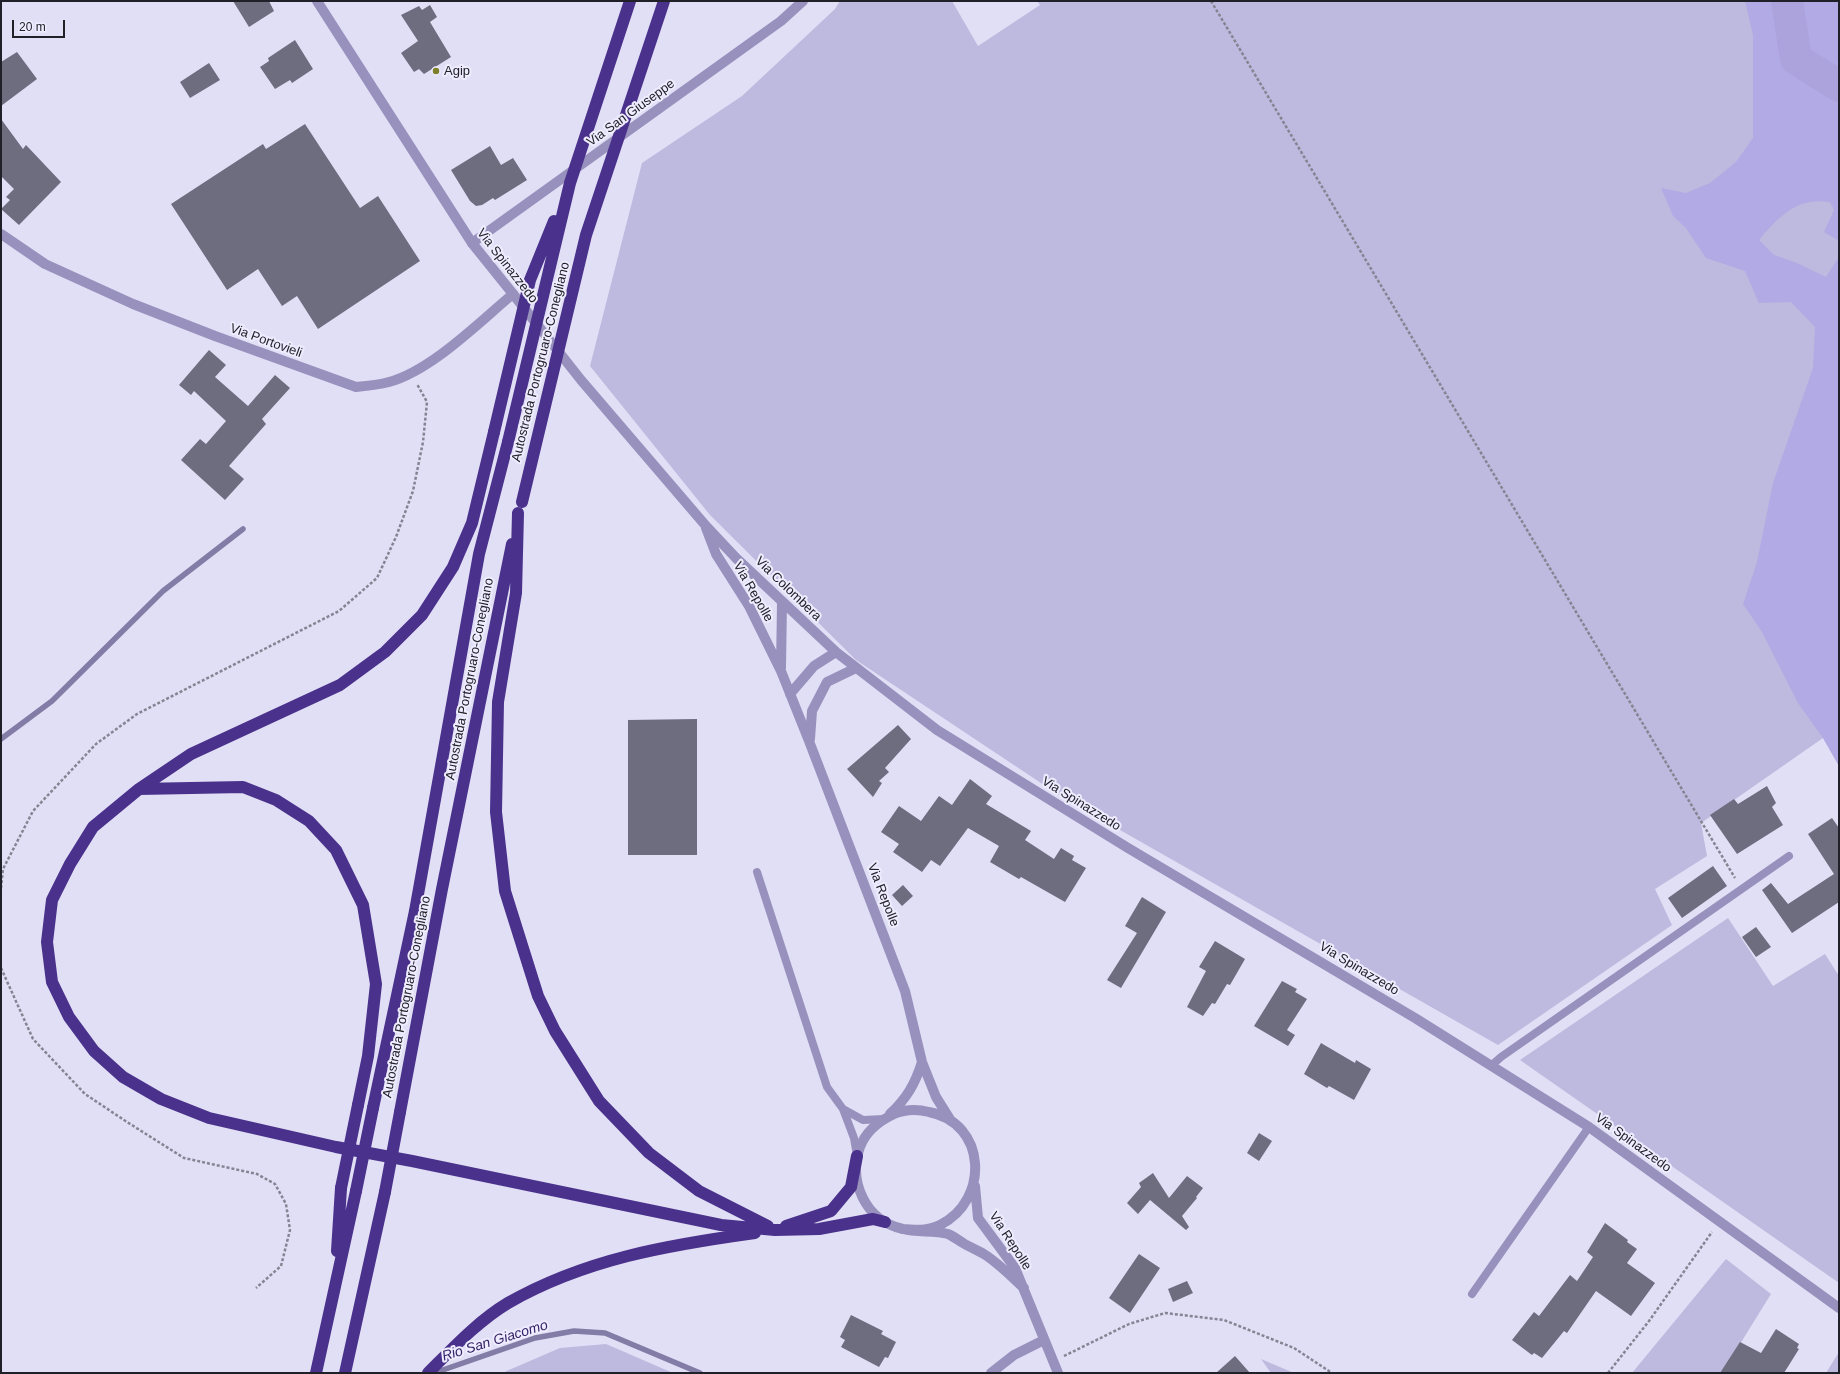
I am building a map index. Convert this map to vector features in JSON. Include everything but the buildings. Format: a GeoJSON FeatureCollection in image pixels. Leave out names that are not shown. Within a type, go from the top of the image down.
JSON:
{"type":"FeatureCollection","features":[{"type":"Feature","properties":{"kind":"highway","name":"Autostrada Portogruaro-Conegliano"},"geometry":{"type":"LineString","coordinates":[[316,1373],[415,911],[479,554],[508,442],[570,183],[630,1]]}},
{"type":"Feature","properties":{"kind":"highway","name":"Autostrada Portogruaro-Conegliano"},"geometry":{"type":"LineString","coordinates":[[345,1373],[385,1192],[442,889],[520,508],[586,235],[664,1]]}},
{"type":"Feature","properties":{"kind":"highway"},"geometry":{"type":"LineString","coordinates":[[570,183],[530,280],[472,523],[453,567],[422,615],[385,652],[340,685],[191,754],[139,789],[93,827],[70,864],[52,900],[47,942],[52,982],[69,1017],[94,1051],[123,1077],[160,1099],[209,1118],[336,1147],[412,1161],[721,1225],[775,1230],[819,1229],[873,1219],[885,1222]]}},
{"type":"Feature","properties":{"kind":"highway"},"geometry":{"type":"LineString","coordinates":[[520,508],[516,593],[498,702],[496,812],[505,891],[538,996],[555,1031],[599,1101],[649,1153],[699,1191],[775,1230]]}},
{"type":"Feature","properties":{"kind":"highway"},"geometry":{"type":"LineString","coordinates":[[139,789],[243,788],[276,800],[309,821],[336,850],[363,905],[376,984],[368,1056],[341,1188],[333,1297]]}},
{"type":"Feature","properties":{"kind":"highway"},"geometry":{"type":"LineString","coordinates":[[428,1373],[466,1335],[507,1304],[552,1281],[634,1253],[675,1244],[775,1230],[831,1211],[851,1187],[857,1156]]}},
{"type":"Feature","properties":{"kind":"street","name":"Via Spinazzedo"},"geometry":{"type":"LineString","coordinates":[[317,1],[472,243],[581,380],[706,526]]}},
{"type":"Feature","properties":{"kind":"street","name":"Via San Giuseppe"},"geometry":{"type":"LineString","coordinates":[[472,243],[780,21],[803,1]]}},
{"type":"Feature","properties":{"kind":"street","name":"Via Portovieli"},"geometry":{"type":"LineString","coordinates":[[1,234],[45,264],[133,304],[356,387],[373,386],[390,382],[412,373],[444,352],[513,294]]}},
{"type":"Feature","properties":{"kind":"street","name":"Via Colombera"},"geometry":{"type":"LineString","coordinates":[[706,526],[782,602],[836,652],[856,668]]}},
{"type":"Feature","properties":{"kind":"street","name":"Via Repolle"},"geometry":{"type":"LineString","coordinates":[[706,526],[716,554],[749,606],[781,671],[905,991],[922,1062],[936,1096],[951,1121]]}},
{"type":"Feature","properties":{"kind":"street","name":"Via Repolle"},"geometry":{"type":"LineString","coordinates":[[781,671],[782,602]]}},
{"type":"Feature","properties":{"kind":"street"},"geometry":{"type":"LineString","coordinates":[[790,694],[814,666],[836,652]]}},
{"type":"Feature","properties":{"kind":"street","name":"Via Spinazzedo"},"geometry":{"type":"LineString","coordinates":[[856,668],[936,730],[1128,848],[1415,1018],[1589,1127],[1839,1308]]}},
{"type":"Feature","properties":{"kind":"street","name":"Via Repolle"},"geometry":{"type":"LineString","coordinates":[[809,741],[812,711],[827,682],[856,668]]}},
{"type":"Feature","properties":{"kind":"street","name":"Via Repolle"},"geometry":{"type":"LineString","coordinates":[[922,1062],[916,1082],[902,1104],[872,1129],[862,1142],[857,1156],[855,1176],[860,1194],[870,1210],[885,1222],[902,1229],[948,1234],[988,1257],[1024,1288]]}},
{"type":"Feature","properties":{"kind":"street","name":"Via Repolle"},"geometry":{"type":"LineString","coordinates":[[884,1119],[900,1112],[918,1109],[935,1113],[951,1121],[964,1133],[973,1149],[976,1166],[975,1184],[978,1218],[1015,1268],[1058,1373]]}},
{"type":"Feature","properties":{"kind":"street","name":"Via Repolle"},"geometry":{"type":"LineString","coordinates":[[902,1229],[921,1231],[939,1226],[960,1211],[968,1201],[975,1184]]}},
{"type":"Feature","properties":{"kind":"street"},"geometry":{"type":"LineString","coordinates":[[991,1373],[1014,1355],[1044,1340]]}},
{"type":"Feature","properties":{"kind":"lane"},"geometry":{"type":"LineString","coordinates":[[1492,1065],[1501,1057],[1789,856]]}},
{"type":"Feature","properties":{"kind":"lane"},"geometry":{"type":"LineString","coordinates":[[757,872],[827,1087],[843,1109],[854,1138],[857,1156]]}},
{"type":"Feature","properties":{"kind":"lane"},"geometry":{"type":"LineString","coordinates":[[843,1109],[863,1120],[884,1119]]}},
{"type":"Feature","properties":{"kind":"lane"},"geometry":{"type":"LineString","coordinates":[[1472,1294],[1589,1127]]}},
{"type":"Feature","properties":{"kind":"path"},"geometry":{"type":"LineString","coordinates":[[1211,1],[1742,890]]}},
{"type":"Feature","properties":{"kind":"path"},"geometry":{"type":"LineString","coordinates":[[1,888],[3,869],[33,811],[96,744],[137,714],[338,611],[376,578],[396,537],[413,491],[423,442],[427,402],[412,373]]}},
{"type":"Feature","properties":{"kind":"path"},"geometry":{"type":"LineString","coordinates":[[1,968],[33,1039],[85,1094],[184,1158],[257,1174],[275,1184],[286,1204],[290,1230],[281,1266],[256,1288]]}},
{"type":"Feature","properties":{"kind":"path"},"geometry":{"type":"LineString","coordinates":[[1608,1373],[1649,1321],[1720,1222]]}},
{"type":"Feature","properties":{"kind":"path"},"geometry":{"type":"LineString","coordinates":[[1053,1362],[1130,1324],[1165,1313],[1224,1320],[1294,1348],[1332,1373]]}},
{"type":"Feature","properties":{"kind":"shaded area"},"geometry":{"type":"Polygon","coordinates":[[[840,1],[952,1],[978,46],[1040,5],[1037,1],[1839,1],[1839,766],[1823,738],[1701,823],[1707,856],[1655,889],[1672,925],[1498,1045],[1062,797],[856,660],[710,515],[590,366],[642,163],[742,96],[835,9],[840,1]]]}},
{"type":"Feature","properties":{"kind":"shaded area"},"geometry":{"type":"Polygon","coordinates":[[[1745,1],[1839,1],[1839,241],[1824,232],[1834,210],[1830,202],[1818,201],[1798,205],[1790,210],[1774,223],[1759,240],[1774,255],[1797,263],[1826,277],[1839,257],[1839,766],[1823,738],[1798,703],[1762,632],[1743,604],[1757,562],[1773,483],[1813,368],[1815,327],[1791,302],[1759,303],[1745,271],[1706,258],[1686,228],[1673,216],[1661,188],[1686,193],[1710,183],[1736,162],[1753,138],[1753,35],[1745,1]]]}},
{"type":"Feature","properties":{"kind":"shaded area"},"geometry":{"type":"Polygon","coordinates":[[[1728,918],[1773,986],[1825,954],[1839,976],[1839,1283],[1520,1060],[1728,918]]]}},
{"type":"Feature","properties":{"kind":"shaded area"},"geometry":{"type":"Polygon","coordinates":[[[1726,1259],[1771,1294],[1722,1373],[1632,1373],[1726,1259]]]}},
{"type":"Feature","properties":{"kind":"shaded area"},"geometry":{"type":"Polygon","coordinates":[[[606,1344],[673,1373],[502,1373],[560,1348],[606,1344]]]}},
{"type":"Feature","properties":{"kind":"shaded area"},"geometry":{"type":"Polygon","coordinates":[[[1839,1352],[1839,1373],[1826,1373],[1839,1352]]]}},
{"type":"Feature","properties":{"kind":"shaded area"},"geometry":{"type":"Polygon","coordinates":[[[1261,1359],[1294,1373],[1271,1373],[1261,1359]]]}},
{"type":"Feature","properties":{"kind":"waterway"},"geometry":{"type":"LineString","coordinates":[[1787,1],[1796,59],[1839,86]]}},
{"type":"Feature","properties":{"kind":"waterway"},"geometry":{"type":"LineString","coordinates":[[1,739],[52,701],[163,591],[243,529]]}},
{"type":"Feature","properties":{"kind":"waterway","name":"Rio San Giacomo"},"geometry":{"type":"LineString","coordinates":[[434,1373],[535,1338],[574,1331],[605,1333],[700,1373]]}},
{"type":"Feature","properties":{"kind":"place","name":"Agip"},"geometry":{"type":"Point","coordinates":[436,71]}}]}
